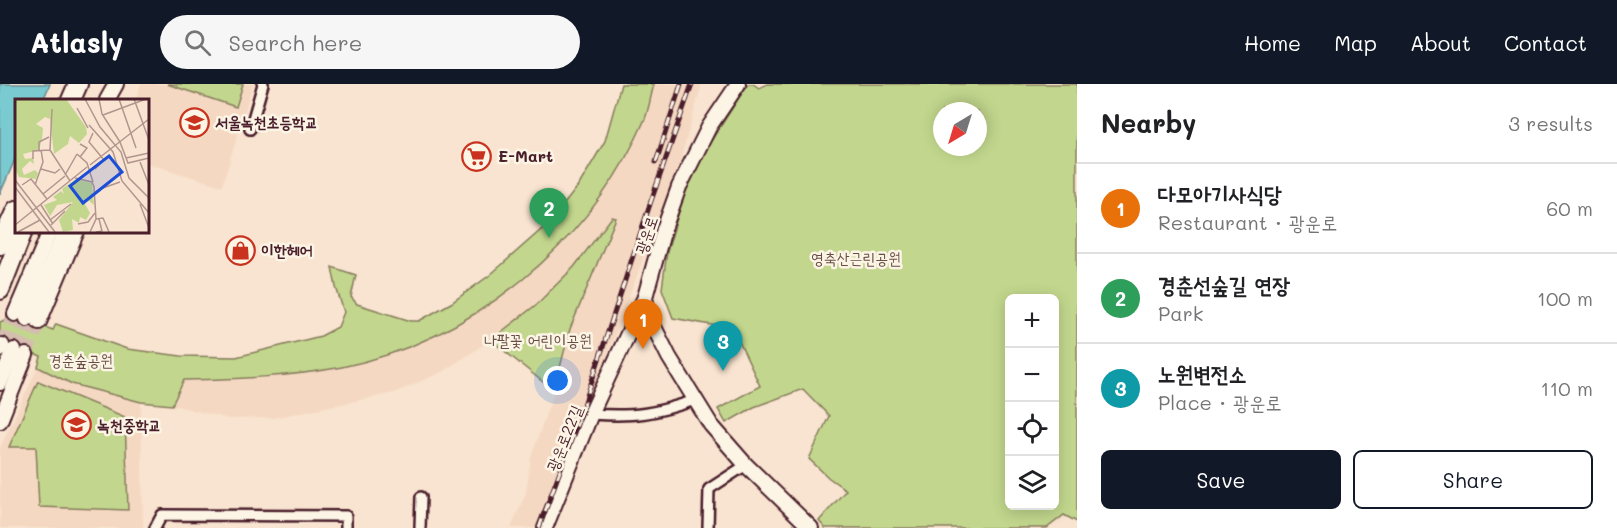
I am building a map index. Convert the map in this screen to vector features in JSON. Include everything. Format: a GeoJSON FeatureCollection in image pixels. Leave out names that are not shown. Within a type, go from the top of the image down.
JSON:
{"type":"FeatureCollection","features":[{"type":"Feature","properties":{"kind":"highway"},"geometry":{"type":"LineString","coordinates":[[71,99],[78,84]]}},
{"type":"Feature","properties":{"kind":"highway"},"geometry":{"type":"LineString","coordinates":[[0,245],[15,212]]}},
{"type":"Feature","properties":{"kind":"highway"},"geometry":{"type":"LineString","coordinates":[[0,290],[23,232]]}},
{"type":"Feature","properties":{"kind":"street"},"geometry":{"type":"LineString","coordinates":[[108,99],[116,84]]}},
{"type":"Feature","properties":{"kind":"street"},"geometry":{"type":"LineString","coordinates":[[119,99],[122,84]]}},
{"type":"Feature","properties":{"kind":"street"},"geometry":{"type":"LineString","coordinates":[[250,129],[264,84]]}},
{"type":"Feature","properties":{"kind":"street","name":"광운로"},"geometry":{"type":"LineString","coordinates":[[645,297],[664,229],[680,187],[709,127],[738,84]]}},
{"type":"Feature","properties":{"kind":"street"},"geometry":{"type":"LineString","coordinates":[[27,318],[50,232]]}},
{"type":"Feature","properties":{"kind":"street"},"geometry":{"type":"LineString","coordinates":[[27,318],[65,232]]}},
{"type":"Feature","properties":{"kind":"street"},"geometry":{"type":"LineString","coordinates":[[27,318],[76,232]]}},
{"type":"Feature","properties":{"kind":"street"},"geometry":{"type":"LineString","coordinates":[[645,297],[648,315],[711,425],[746,465],[811,528]]}},
{"type":"Feature","properties":{"kind":"street","name":"광운로22길"},"geometry":{"type":"LineString","coordinates":[[545,528],[591,414],[645,297]]}},
{"type":"Feature","properties":{"kind":"street"},"geometry":{"type":"LineString","coordinates":[[0,383],[10,350]]}},
{"type":"Feature","properties":{"kind":"street"},"geometry":{"type":"LineString","coordinates":[[0,421],[10,350]]}},
{"type":"Feature","properties":{"kind":"street"},"geometry":{"type":"LineString","coordinates":[[591,414],[624,417],[660,412],[695,400]]}},
{"type":"Feature","properties":{"kind":"street"},"geometry":{"type":"LineString","coordinates":[[708,528],[709,489],[746,465]]}},
{"type":"Feature","properties":{"kind":"street"},"geometry":{"type":"LineString","coordinates":[[420,528],[421,497]]}},
{"type":"Feature","properties":{"kind":"street"},"geometry":{"type":"LineString","coordinates":[[155,528],[162,515],[346,516],[346,528]]}},
{"type":"Feature","properties":{"kind":"shaded area","name":"서울녹천초등학교"},"geometry":{"type":"Polygon","coordinates":[[[141,84],[253,84],[222,186],[148,163],[148,99],[136,99],[141,84]]]}},
{"type":"Feature","properties":{"kind":"shaded area"},"geometry":{"type":"Polygon","coordinates":[[[654,84],[702,84],[680,161],[542,528],[511,528],[526,493],[531,457],[558,380],[570,329],[616,219],[612,217],[574,267],[537,304],[491,340],[442,372],[394,393],[273,418],[229,419],[172,405],[183,380],[248,379],[342,367],[432,337],[481,310],[525,277],[560,246],[591,210],[625,159],[646,117],[654,84]]]}},
{"type":"Feature","properties":{"kind":"shaded area","name":"녹천중학교"},"geometry":{"type":"Polygon","coordinates":[[[38,367],[72,384],[141,402],[143,528],[0,528],[0,448],[38,367]]]}},
{"type":"Feature","properties":{"kind":"green space"},"geometry":{"type":"Polygon","coordinates":[[[167,84],[243,84],[236,107],[167,84]]]}},
{"type":"Feature","properties":{"kind":"green space","name":"경춘숲공원"},"geometry":{"type":"Polygon","coordinates":[[[621,84],[654,84],[645,119],[622,164],[594,206],[560,245],[523,279],[482,309],[438,334],[391,353],[342,367],[283,375],[184,380],[172,405],[141,402],[72,384],[38,367],[41,357],[0,340],[0,322],[13,316],[53,330],[56,324],[127,349],[181,356],[236,357],[321,336],[338,327],[344,312],[332,267],[356,275],[351,297],[357,304],[411,321],[419,321],[451,303],[490,275],[550,222],[579,185],[605,141],[621,84]]]}},
{"type":"Feature","properties":{"kind":"green space","name":"영축산근린공원"},"geometry":{"type":"Polygon","coordinates":[[[748,84],[759,88],[767,84],[1077,84],[1077,522],[1064,515],[1047,528],[825,528],[819,521],[846,490],[809,459],[829,416],[803,389],[754,407],[726,423],[718,409],[760,386],[733,329],[673,318],[662,289],[667,252],[686,188],[709,144],[748,84]]]}},
{"type":"Feature","properties":{"kind":"green space","name":"나팔꽃 어린이공원"},"geometry":{"type":"Polygon","coordinates":[[[612,217],[616,218],[570,329],[554,391],[491,340],[537,304],[574,267],[612,217]]]}},
{"type":"Feature","properties":{"kind":"green space"},"geometry":{"type":"Polygon","coordinates":[[[38,381],[125,417],[128,510],[39,507],[36,447],[9,447],[38,381]]]}},
{"type":"Feature","properties":{"kind":"water"},"geometry":{"type":"Polygon","coordinates":[[[0,84],[50,84],[43,99],[15,99],[15,159],[0,194],[0,84]]]}},
{"type":"Feature","properties":{"kind":"tunnel"},"geometry":{"type":"LineString","coordinates":[[2,345],[15,314]]}},
{"type":"Feature","properties":{"kind":"tunnel"},"geometry":{"type":"LineString","coordinates":[[14,350],[27,319]]}},
{"type":"Feature","properties":{"kind":"tunnel"},"geometry":{"type":"LineString","coordinates":[[26,355],[39,322]]}},
{"type":"Feature","properties":{"kind":"railway"},"geometry":{"type":"LineString","coordinates":[[656,162],[681,84]]}},
{"type":"Feature","properties":{"kind":"railway"},"geometry":{"type":"LineString","coordinates":[[539,528],[583,408],[692,84]]}},
{"type":"Feature","properties":{"kind":"place","name":"서울녹천초등학교"},"geometry":{"type":"Point","coordinates":[194,122]}},
{"type":"Feature","properties":{"kind":"place","name":"E-Mart"},"geometry":{"type":"Point","coordinates":[477,156]}},
{"type":"Feature","properties":{"kind":"place","name":"경춘선숲길 연장"},"geometry":{"type":"Point","coordinates":[549,238]}},
{"type":"Feature","properties":{"kind":"place","name":"이한헤어"},"geometry":{"type":"Point","coordinates":[240,250]}},
{"type":"Feature","properties":{"kind":"place","name":"다모아기사식당"},"geometry":{"type":"Point","coordinates":[643,349]}},
{"type":"Feature","properties":{"kind":"place","name":"노원변전소"},"geometry":{"type":"Point","coordinates":[723,371]}},
{"type":"Feature","properties":{"kind":"place","name":"녹천중학교"},"geometry":{"type":"Point","coordinates":[76,425]}}]}
